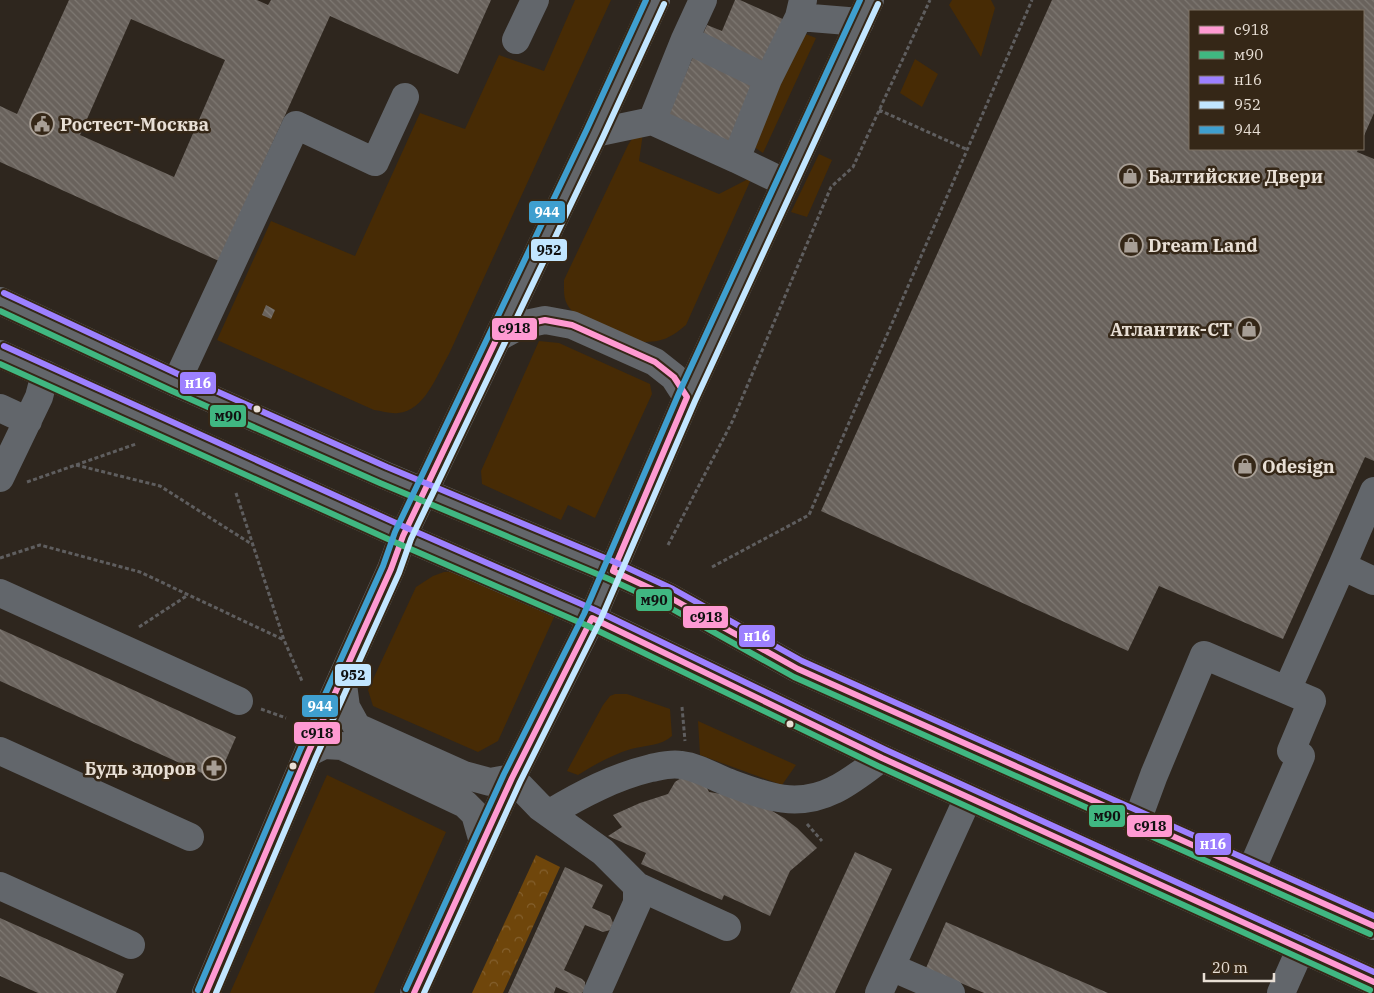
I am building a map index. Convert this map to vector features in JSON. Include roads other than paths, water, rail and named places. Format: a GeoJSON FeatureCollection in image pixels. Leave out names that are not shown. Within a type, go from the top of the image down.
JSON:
{"type":"FeatureCollection","features":[{"type":"Feature","properties":{"kind":"main road"},"geometry":{"type":"LineString","coordinates":[[206,993],[308,753],[404,536],[595,134],[656,0]]}},
{"type":"Feature","properties":{"kind":"main road"},"geometry":{"type":"LineString","coordinates":[[414,993],[512,778],[592,618],[687,397],[865,11]]}},
{"type":"Feature","properties":{"kind":"main road"},"geometry":{"type":"LineString","coordinates":[[0,301],[176,383],[424,492],[613,571],[669,597],[798,668],[1374,926]]}},
{"type":"Feature","properties":{"kind":"main road"},"geometry":{"type":"LineString","coordinates":[[498,338],[521,325],[545,320],[572,326],[656,362],[674,377],[687,397]]}},
{"type":"Feature","properties":{"kind":"main road"},"geometry":{"type":"LineString","coordinates":[[0,354],[404,536],[592,618],[882,758],[1374,982]]}},
{"type":"Feature","properties":{"kind":"main road"},"geometry":{"type":"LineString","coordinates":[[342,677],[346,707],[357,727],[464,775],[490,782],[512,778]]}},
{"type":"Feature","properties":{"kind":"main road"},"geometry":{"type":"LineString","coordinates":[[308,753],[324,745],[342,746],[465,804],[475,814],[483,842]]}},
{"type":"Feature","properties":{"kind":"street"},"geometry":{"type":"LineString","coordinates":[[516,40],[535,0]]}},
{"type":"Feature","properties":{"kind":"street"},"geometry":{"type":"LineString","coordinates":[[652,121],[703,0]]}},
{"type":"Feature","properties":{"kind":"street"},"geometry":{"type":"LineString","coordinates":[[736,160],[768,79],[801,8],[865,11]]}},
{"type":"Feature","properties":{"kind":"street"},"geometry":{"type":"LineString","coordinates":[[685,39],[768,79]]}},
{"type":"Feature","properties":{"kind":"street"},"geometry":{"type":"LineString","coordinates":[[176,383],[296,125],[375,162],[405,97]]}},
{"type":"Feature","properties":{"kind":"street"},"geometry":{"type":"LineString","coordinates":[[595,134],[652,121],[786,183]]}},
{"type":"Feature","properties":{"kind":"street"},"geometry":{"type":"LineString","coordinates":[[9,481],[28,420],[39,397],[44,374]]}},
{"type":"Feature","properties":{"kind":"street"},"geometry":{"type":"LineString","coordinates":[[0,408],[28,420]]}},
{"type":"Feature","properties":{"kind":"street"},"geometry":{"type":"LineString","coordinates":[[1286,690],[1374,491]]}},
{"type":"Feature","properties":{"kind":"street"},"geometry":{"type":"LineString","coordinates":[[1342,566],[1374,581]]}},
{"type":"Feature","properties":{"kind":"street"},"geometry":{"type":"LineString","coordinates":[[0,593],[239,701]]}},
{"type":"Feature","properties":{"kind":"street"},"geometry":{"type":"LineString","coordinates":[[1137,821],[1204,655],[1312,701],[1296,754],[1251,871]]}},
{"type":"Feature","properties":{"kind":"street"},"geometry":{"type":"LineString","coordinates":[[0,751],[190,837]]}},
{"type":"Feature","properties":{"kind":"street"},"geometry":{"type":"LineString","coordinates":[[550,813],[607,782],[635,772],[665,765],[680,764],[695,768],[741,787],[794,801],[812,798],[835,790],[882,758]]}},
{"type":"Feature","properties":{"kind":"street"},"geometry":{"type":"LineString","coordinates":[[512,778],[540,807],[603,852],[636,886],[728,927]]}},
{"type":"Feature","properties":{"kind":"street"},"geometry":{"type":"LineString","coordinates":[[879,993],[968,798]]}},
{"type":"Feature","properties":{"kind":"street"},"geometry":{"type":"LineString","coordinates":[[0,886],[131,945]]}},
{"type":"Feature","properties":{"kind":"street"},"geometry":{"type":"LineString","coordinates":[[597,993],[638,903],[636,886]]}},
{"type":"Feature","properties":{"kind":"street"},"geometry":{"type":"LineString","coordinates":[[1281,993],[1301,948]]}},
{"type":"Feature","properties":{"kind":"street"},"geometry":{"type":"LineString","coordinates":[[891,967],[951,993]]}},
{"type":"Feature","properties":{"kind":"place","name":"Ростест-Москва"},"geometry":{"type":"Point","coordinates":[42,124]}},
{"type":"Feature","properties":{"kind":"place","name":"Балтийские Двери"},"geometry":{"type":"Point","coordinates":[1130,176]}},
{"type":"Feature","properties":{"kind":"place","name":"Dream Land"},"geometry":{"type":"Point","coordinates":[1131,245]}},
{"type":"Feature","properties":{"kind":"place","name":"Атлантик-СТ"},"geometry":{"type":"Point","coordinates":[1249,329]}},
{"type":"Feature","properties":{"kind":"place","name":"Odesign"},"geometry":{"type":"Point","coordinates":[1245,466]}},
{"type":"Feature","properties":{"kind":"place","name":"Будь здоров"},"geometry":{"type":"Point","coordinates":[214,768]}}]}
